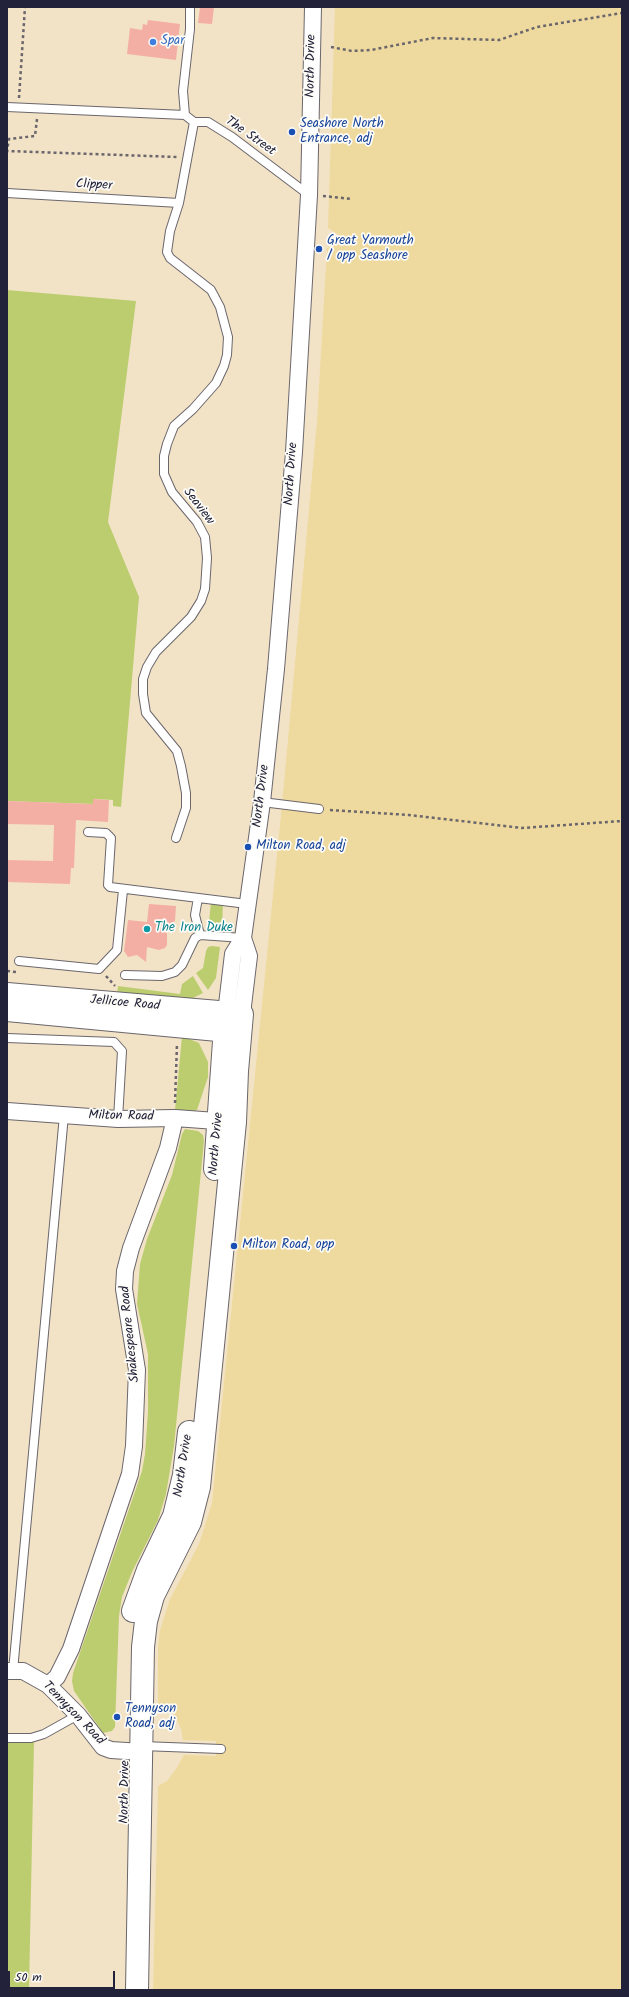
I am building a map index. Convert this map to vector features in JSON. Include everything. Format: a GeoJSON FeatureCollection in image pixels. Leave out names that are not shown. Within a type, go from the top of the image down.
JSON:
{"type":"FeatureCollection","features":[{"type":"Feature","properties":{"kind":"street","name":"North Drive"},"geometry":{"type":"LineString","coordinates":[[123,1990],[146,1621],[153,1596],[190,1522],[199,1487],[228,1121],[233,1023],[249,956],[243,938],[262,802],[288,526],[309,194],[313,7]]}},
{"type":"Feature","properties":{"kind":"street","name":"Jellicoe Road"},"geometry":{"type":"LineString","coordinates":[[7,994],[233,1023]]}},
{"type":"Feature","properties":{"kind":"street","name":"Jellicoe Road"},"geometry":{"type":"LineString","coordinates":[[7,1010],[179,1026],[233,1023]]}},
{"type":"Feature","properties":{"kind":"street","name":"Milton Road"},"geometry":{"type":"LineString","coordinates":[[7,1111],[118,1119],[175,1118],[228,1121]]}},
{"type":"Feature","properties":{"kind":"street","name":"Shakespeare Road"},"geometry":{"type":"LineString","coordinates":[[48,1685],[57,1677],[71,1649],[130,1474],[134,1438],[137,1370],[124,1289],[125,1271],[131,1248],[168,1148],[175,1118]]}},
{"type":"Feature","properties":{"kind":"street","name":"Tennyson Road"},"geometry":{"type":"LineString","coordinates":[[10,1671],[23,1671],[48,1685],[78,1715],[103,1747],[111,1750],[137,1749]]}},
{"type":"Feature","properties":{"kind":"street","name":"North Drive"},"geometry":{"type":"LineString","coordinates":[[137,1749],[137,1990]]}},
{"type":"Feature","properties":{"kind":"lane"},"geometry":{"type":"LineString","coordinates":[[7,107],[185,115],[183,91],[190,29],[190,7]]}},
{"type":"Feature","properties":{"kind":"lane","name":"The Street"},"geometry":{"type":"LineString","coordinates":[[185,115],[194,122],[208,122],[232,137],[309,194]]}},
{"type":"Feature","properties":{"kind":"lane"},"geometry":{"type":"LineString","coordinates":[[179,203],[194,122]]}},
{"type":"Feature","properties":{"kind":"lane","name":"Clipper"},"geometry":{"type":"LineString","coordinates":[[7,193],[179,203]]}},
{"type":"Feature","properties":{"kind":"lane","name":"Seaview"},"geometry":{"type":"LineString","coordinates":[[176,838],[186,808],[186,793],[181,766],[177,751],[146,712],[143,694],[143,680],[147,667],[156,652],[191,617],[201,601],[205,589],[207,558],[205,537],[197,522],[172,492],[164,474],[164,456],[174,426],[193,409],[216,383],[224,366],[227,354],[228,337],[220,307],[211,290],[170,258],[168,252],[170,231],[179,203]]}},
{"type":"Feature","properties":{"kind":"lane"},"geometry":{"type":"LineString","coordinates":[[262,802],[319,809]]}},
{"type":"Feature","properties":{"kind":"lane"},"geometry":{"type":"LineString","coordinates":[[88,832],[109,834],[111,843],[108,885],[110,887],[123,890],[247,904]]}},
{"type":"Feature","properties":{"kind":"lane"},"geometry":{"type":"LineString","coordinates":[[19,961],[99,969],[117,950],[123,890]]}},
{"type":"Feature","properties":{"kind":"lane"},"geometry":{"type":"LineString","coordinates":[[198,898],[195,915],[200,935]]}},
{"type":"Feature","properties":{"kind":"lane"},"geometry":{"type":"LineString","coordinates":[[125,975],[162,976],[175,972],[182,964],[195,938],[200,935],[243,938]]}},
{"type":"Feature","properties":{"kind":"lane"},"geometry":{"type":"LineString","coordinates":[[7,1038],[114,1042],[122,1051],[118,1119]]}},
{"type":"Feature","properties":{"kind":"lane"},"geometry":{"type":"LineString","coordinates":[[10,1671],[64,1115]]}},
{"type":"Feature","properties":{"kind":"lane"},"geometry":{"type":"LineString","coordinates":[[7,1738],[32,1738],[44,1734],[78,1715]]}},
{"type":"Feature","properties":{"kind":"lane"},"geometry":{"type":"LineString","coordinates":[[137,1749],[221,1749]]}},
{"type":"Feature","properties":{"kind":"path"},"geometry":{"type":"LineString","coordinates":[[19,108],[25,7]]}},
{"type":"Feature","properties":{"kind":"path"},"geometry":{"type":"LineString","coordinates":[[330,47],[352,51],[371,50],[433,38],[499,40],[537,27],[622,13]]}},
{"type":"Feature","properties":{"kind":"path"},"geometry":{"type":"LineString","coordinates":[[38,113],[35,136],[9,139],[7,151],[179,157]]}},
{"type":"Feature","properties":{"kind":"path"},"geometry":{"type":"LineString","coordinates":[[329,196],[352,199]]}},
{"type":"Feature","properties":{"kind":"path"},"geometry":{"type":"LineString","coordinates":[[319,809],[409,816],[522,828],[622,821]]}},
{"type":"Feature","properties":{"kind":"path"},"geometry":{"type":"LineString","coordinates":[[175,1118],[179,1026]]}},
{"type":"Feature","properties":{"kind":"green space"},"geometry":{"type":"Polygon","coordinates":[[[7,290],[136,301],[108,522],[139,597],[121,807],[113,806],[113,800],[94,799],[93,804],[7,801],[7,290]]]}},
{"type":"Feature","properties":{"kind":"green space"},"geometry":{"type":"Polygon","coordinates":[[[211,902],[223,904],[222,926],[213,926],[209,922],[211,902]]]}},
{"type":"Feature","properties":{"kind":"green space"},"geometry":{"type":"Polygon","coordinates":[[[208,947],[220,947],[216,978],[208,990],[196,973],[203,968],[206,951],[208,947]]]}},
{"type":"Feature","properties":{"kind":"green space"},"geometry":{"type":"Polygon","coordinates":[[[193,976],[203,993],[189,1000],[117,994],[118,986],[180,994],[182,984],[193,976]]]}},
{"type":"Feature","properties":{"kind":"green space"},"geometry":{"type":"Polygon","coordinates":[[[182,1036],[199,1043],[208,1062],[208,1077],[197,1110],[194,1111],[175,1110],[182,1036]]]}},
{"type":"Feature","properties":{"kind":"green space"},"geometry":{"type":"Polygon","coordinates":[[[185,1129],[198,1131],[203,1135],[204,1141],[174,1446],[166,1494],[158,1520],[132,1572],[122,1597],[119,1616],[115,1727],[112,1731],[103,1733],[74,1691],[72,1681],[73,1673],[142,1471],[145,1454],[148,1411],[148,1354],[137,1304],[140,1264],[147,1239],[172,1175],[182,1134],[185,1129]]]}},
{"type":"Feature","properties":{"kind":"green space"},"geometry":{"type":"Polygon","coordinates":[[[7,1742],[34,1742],[29,1990],[7,1990],[7,1742]]]}},
{"type":"Feature","properties":{"kind":"sand"},"geometry":{"type":"Polygon","coordinates":[[[335,7],[622,7],[622,1990],[153,1990],[158,1786],[167,1781],[184,1755],[216,1756],[216,1741],[183,1740],[181,1729],[174,1714],[158,1703],[158,1648],[160,1630],[170,1599],[199,1544],[212,1503],[282,805],[317,421],[327,248],[340,242],[340,236],[328,228],[335,7]]]}},
{"type":"Feature","properties":{"kind":"building"},"geometry":{"type":"Polygon","coordinates":[[[200,7],[214,7],[212,24],[198,23],[200,7]]]}},
{"type":"Feature","properties":{"kind":"building","name":"Spar"},"geometry":{"type":"Polygon","coordinates":[[[148,20],[180,24],[176,60],[127,54],[130,28],[142,30],[143,24],[147,25],[148,20]]]}},
{"type":"Feature","properties":{"kind":"building"},"geometry":{"type":"Polygon","coordinates":[[[93,799],[109,800],[108,822],[76,820],[74,868],[71,868],[70,884],[7,882],[7,860],[53,861],[54,825],[7,824],[7,801],[93,804],[93,799]]]}},
{"type":"Feature","properties":{"kind":"building","name":"The Iron Duke"},"geometry":{"type":"Polygon","coordinates":[[[149,904],[176,906],[175,921],[167,926],[167,945],[165,948],[159,950],[147,947],[146,962],[137,955],[128,957],[124,951],[128,920],[147,922],[149,904]]]}},
{"type":"Feature","properties":{"kind":"place","name":"Spar"},"geometry":{"type":"Point","coordinates":[153,42]}},
{"type":"Feature","properties":{"kind":"place","name":"Seashore North Entrance, adj"},"geometry":{"type":"Point","coordinates":[292,132]}},
{"type":"Feature","properties":{"kind":"place","name":"Great Yarmouth / opp Seashore"},"geometry":{"type":"Point","coordinates":[319,249]}},
{"type":"Feature","properties":{"kind":"place","name":"Milton Road, adj"},"geometry":{"type":"Point","coordinates":[248,847]}},
{"type":"Feature","properties":{"kind":"place","name":"The Iron Duke"},"geometry":{"type":"Point","coordinates":[147,929]}},
{"type":"Feature","properties":{"kind":"place","name":"Milton Road, opp"},"geometry":{"type":"Point","coordinates":[234,1246]}},
{"type":"Feature","properties":{"kind":"place","name":"Tennyson Road, adj"},"geometry":{"type":"Point","coordinates":[117,1717]}}]}
